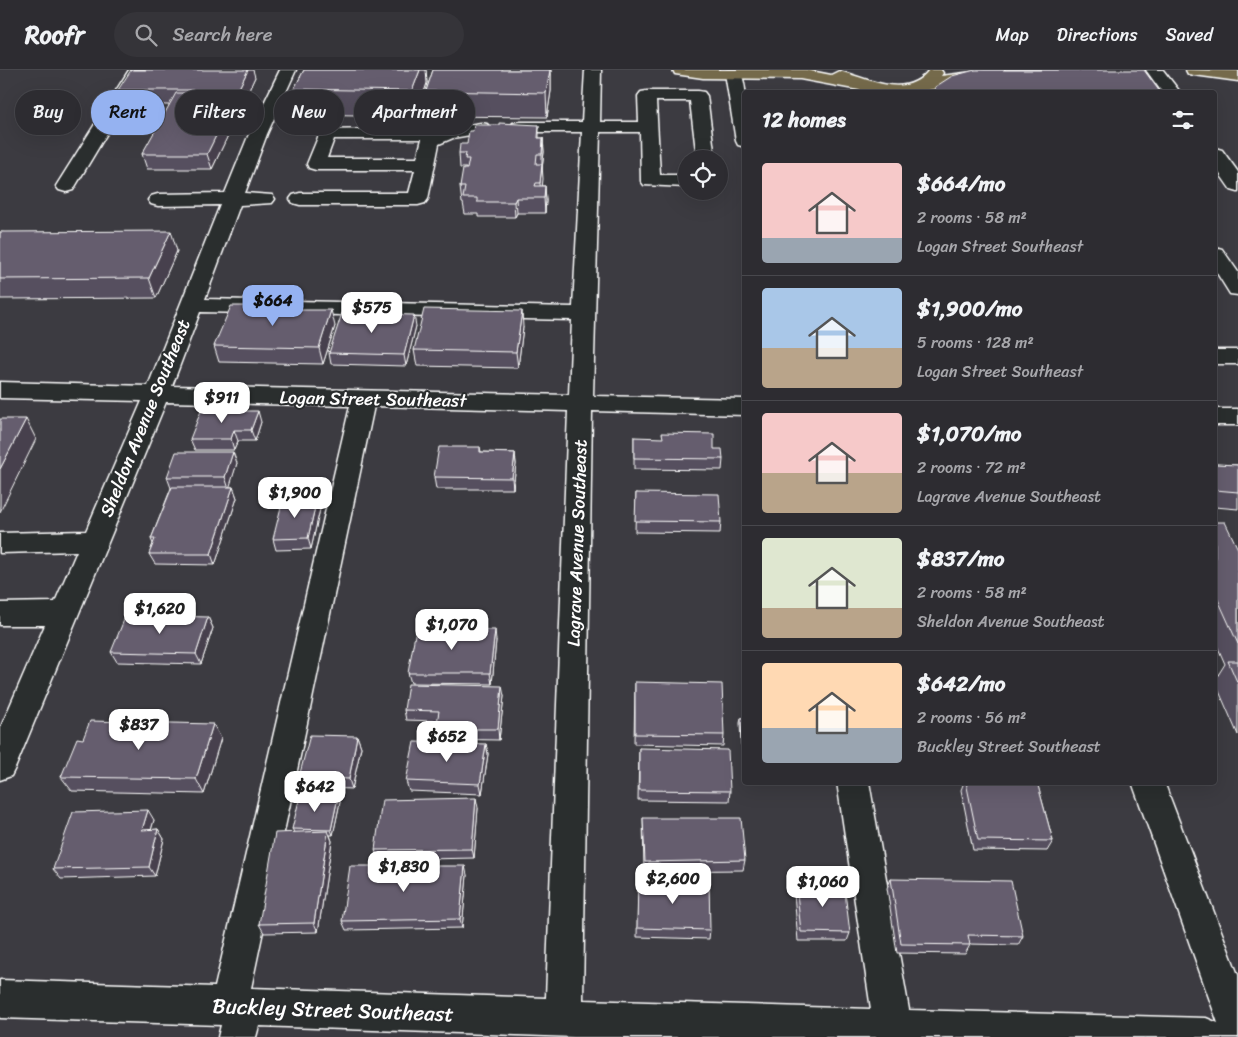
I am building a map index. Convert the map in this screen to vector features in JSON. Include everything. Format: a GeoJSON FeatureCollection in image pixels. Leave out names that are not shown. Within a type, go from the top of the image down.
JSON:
{"type":"FeatureCollection","features":[{"type":"Feature","properties":{"kind":"main road"},"geometry":{"type":"LineString","coordinates":[[681,70],[703,73],[800,74],[860,87],[886,90],[920,88],[965,78],[1049,70]]}},
{"type":"Feature","properties":{"kind":"main road"},"geometry":{"type":"LineString","coordinates":[[833,70],[838,75],[860,87]]}},
{"type":"Feature","properties":{"kind":"main road"},"geometry":{"type":"LineString","coordinates":[[920,88],[930,80],[935,70]]}},
{"type":"Feature","properties":{"kind":"main road"},"geometry":{"type":"LineString","coordinates":[[1178,70],[1195,70],[1238,76]]}},
{"type":"Feature","properties":{"kind":"street"},"geometry":{"type":"LineString","coordinates":[[66,186],[137,70]]}},
{"type":"Feature","properties":{"kind":"street","name":"Sheldon Avenue Southeast"},"geometry":{"type":"LineString","coordinates":[[0,766],[157,394],[258,134],[288,70]]}},
{"type":"Feature","properties":{"kind":"street","name":"Lagrave Avenue Southeast"},"geometry":{"type":"LineString","coordinates":[[564,1017],[580,403],[594,70]]}},
{"type":"Feature","properties":{"kind":"street"},"geometry":{"type":"LineString","coordinates":[[1154,70],[1169,90]]}},
{"type":"Feature","properties":{"kind":"street"},"geometry":{"type":"LineString","coordinates":[[733,73],[742,124]]}},
{"type":"Feature","properties":{"kind":"street"},"geometry":{"type":"LineString","coordinates":[[678,181],[651,181],[647,96],[698,96],[705,150]]}},
{"type":"Feature","properties":{"kind":"street"},"geometry":{"type":"LineString","coordinates":[[475,129],[481,128],[490,131],[519,127],[649,127]]}},
{"type":"Feature","properties":{"kind":"street"},"geometry":{"type":"LineString","coordinates":[[354,134],[327,134],[316,164],[425,164]]}},
{"type":"Feature","properties":{"kind":"street"},"geometry":{"type":"LineString","coordinates":[[158,200],[265,199],[272,203],[292,202],[300,199],[418,199],[430,141],[444,135]]}},
{"type":"Feature","properties":{"kind":"street"},"geometry":{"type":"LineString","coordinates":[[1217,157],[1238,186]]}},
{"type":"Feature","properties":{"kind":"street"},"geometry":{"type":"LineString","coordinates":[[1238,248],[1219,253],[1238,290]]}},
{"type":"Feature","properties":{"kind":"street"},"geometry":{"type":"LineString","coordinates":[[191,306],[584,314]]}},
{"type":"Feature","properties":{"kind":"street"},"geometry":{"type":"LineString","coordinates":[[1217,357],[1238,357]]}},
{"type":"Feature","properties":{"kind":"street","name":"Logan Street Southeast"},"geometry":{"type":"LineString","coordinates":[[0,390],[742,407]]}},
{"type":"Feature","properties":{"kind":"street"},"geometry":{"type":"LineString","coordinates":[[237,1017],[364,398]]}},
{"type":"Feature","properties":{"kind":"street"},"geometry":{"type":"LineString","coordinates":[[1217,417],[1238,417]]}},
{"type":"Feature","properties":{"kind":"street"},"geometry":{"type":"LineString","coordinates":[[0,543],[95,541]]}},
{"type":"Feature","properties":{"kind":"street"},"geometry":{"type":"LineString","coordinates":[[0,614],[64,613]]}},
{"type":"Feature","properties":{"kind":"street"},"geometry":{"type":"LineString","coordinates":[[852,785],[893,1029]]}},
{"type":"Feature","properties":{"kind":"street"},"geometry":{"type":"LineString","coordinates":[[1149,785],[1238,1025]]}},
{"type":"Feature","properties":{"kind":"street","name":"Buckley Street Southeast"},"geometry":{"type":"LineString","coordinates":[[0,999],[237,1017],[564,1017],[733,1031],[893,1029],[1206,1037]]}},
{"type":"Feature","properties":{"kind":"building"},"geometry":{"type":"Polygon","coordinates":[[[131,70],[248,70],[238,90],[118,90],[131,70]]]}},
{"type":"Feature","properties":{"kind":"building"},"geometry":{"type":"Polygon","coordinates":[[[304,70],[420,70],[412,90],[294,89],[304,70]]]}},
{"type":"Feature","properties":{"kind":"building"},"geometry":{"type":"Polygon","coordinates":[[[433,70],[550,70],[546,93],[426,90],[433,70]]]}},
{"type":"Feature","properties":{"kind":"building"},"geometry":{"type":"Polygon","coordinates":[[[975,70],[1144,70],[1159,90],[934,90],[935,87],[952,76],[975,70]]]}},
{"type":"Feature","properties":{"kind":"building"},"geometry":{"type":"Polygon","coordinates":[[[175,95],[175,135],[216,135],[207,154],[142,154],[153,135],[165,135],[165,113],[175,95]]]}},
{"type":"Feature","properties":{"kind":"building"},"geometry":{"type":"Polygon","coordinates":[[[499,123],[539,125],[538,138],[543,138],[542,154],[537,154],[536,164],[542,164],[540,183],[536,183],[535,186],[545,186],[544,198],[516,198],[514,202],[477,202],[477,198],[463,198],[465,187],[460,187],[463,169],[467,169],[469,159],[465,159],[466,153],[459,153],[460,144],[467,144],[468,135],[475,135],[475,125],[499,125],[499,123]]]}},
{"type":"Feature","properties":{"kind":"building"},"geometry":{"type":"Polygon","coordinates":[[[171,231],[149,278],[0,279],[0,232],[171,231]]]}},
{"type":"Feature","properties":{"kind":"building"},"geometry":{"type":"Polygon","coordinates":[[[231,306],[300,306],[299,310],[331,310],[319,348],[214,346],[231,306]]]}},
{"type":"Feature","properties":{"kind":"building"},"geometry":{"type":"Polygon","coordinates":[[[424,309],[522,311],[516,352],[414,350],[424,309]]]}},
{"type":"Feature","properties":{"kind":"building"},"geometry":{"type":"Polygon","coordinates":[[[342,313],[414,315],[404,355],[329,353],[342,313]]]}},
{"type":"Feature","properties":{"kind":"building"},"geometry":{"type":"Polygon","coordinates":[[[201,411],[258,411],[251,430],[234,430],[231,439],[190,439],[201,411]]]}},
{"type":"Feature","properties":{"kind":"building"},"geometry":{"type":"Polygon","coordinates":[[[0,419],[26,419],[0,469],[0,419]]]}},
{"type":"Feature","properties":{"kind":"building"},"geometry":{"type":"Polygon","coordinates":[[[662,433],[714,434],[714,449],[722,449],[723,459],[634,458],[634,437],[663,438],[662,433]]]}},
{"type":"Feature","properties":{"kind":"building"},"geometry":{"type":"Polygon","coordinates":[[[439,447],[480,447],[480,452],[515,453],[512,478],[434,477],[439,447]]]}},
{"type":"Feature","properties":{"kind":"building"},"geometry":{"type":"Polygon","coordinates":[[[176,452],[233,452],[225,477],[167,477],[176,452]]]}},
{"type":"Feature","properties":{"kind":"building"},"geometry":{"type":"Polygon","coordinates":[[[1217,464],[1238,465],[1238,492],[1217,490],[1217,464]]]}},
{"type":"Feature","properties":{"kind":"building"},"geometry":{"type":"Polygon","coordinates":[[[172,487],[233,487],[211,554],[149,554],[155,539],[151,539],[172,487]]]}},
{"type":"Feature","properties":{"kind":"building"},"geometry":{"type":"Polygon","coordinates":[[[636,493],[719,494],[721,522],[635,521],[636,493]]]}},
{"type":"Feature","properties":{"kind":"building"},"geometry":{"type":"Polygon","coordinates":[[[317,498],[308,538],[273,539],[283,499],[317,498]]]}},
{"type":"Feature","properties":{"kind":"building"},"geometry":{"type":"Polygon","coordinates":[[[1217,522],[1225,522],[1238,549],[1238,644],[1217,597],[1217,522]]]}},
{"type":"Feature","properties":{"kind":"building"},"geometry":{"type":"Polygon","coordinates":[[[126,615],[208,617],[196,654],[111,652],[126,615]]]}},
{"type":"Feature","properties":{"kind":"building"},"geometry":{"type":"Polygon","coordinates":[[[416,629],[495,630],[490,673],[408,673],[416,629]]]}},
{"type":"Feature","properties":{"kind":"building"},"geometry":{"type":"Polygon","coordinates":[[[1228,661],[1238,661],[1238,684],[1228,661]]]}},
{"type":"Feature","properties":{"kind":"building"},"geometry":{"type":"Polygon","coordinates":[[[635,682],[722,684],[724,735],[635,734],[635,682]]]}},
{"type":"Feature","properties":{"kind":"building"},"geometry":{"type":"Polygon","coordinates":[[[408,684],[502,686],[498,729],[436,729],[439,711],[404,710],[408,684]]]}},
{"type":"Feature","properties":{"kind":"building"},"geometry":{"type":"Polygon","coordinates":[[[90,721],[213,724],[196,779],[61,777],[77,738],[83,739],[90,721]]]}},
{"type":"Feature","properties":{"kind":"building"},"geometry":{"type":"Polygon","coordinates":[[[310,735],[357,736],[349,779],[299,777],[310,735]]]}},
{"type":"Feature","properties":{"kind":"building"},"geometry":{"type":"Polygon","coordinates":[[[414,742],[486,744],[480,784],[406,781],[414,742]]]}},
{"type":"Feature","properties":{"kind":"building"},"geometry":{"type":"Polygon","coordinates":[[[639,748],[728,750],[730,791],[639,790],[639,748]]]}},
{"type":"Feature","properties":{"kind":"building"},"geometry":{"type":"Polygon","coordinates":[[[967,785],[1038,785],[1053,841],[978,840],[967,785]]]}},
{"type":"Feature","properties":{"kind":"building"},"geometry":{"type":"Polygon","coordinates":[[[300,796],[338,797],[331,830],[292,829],[300,796]]]}},
{"type":"Feature","properties":{"kind":"building"},"geometry":{"type":"Polygon","coordinates":[[[476,798],[472,849],[375,850],[382,800],[476,798]]]}},
{"type":"Feature","properties":{"kind":"building"},"geometry":{"type":"Polygon","coordinates":[[[148,810],[142,830],[158,829],[149,867],[53,869],[73,812],[148,810]]]}},
{"type":"Feature","properties":{"kind":"building"},"geometry":{"type":"Polygon","coordinates":[[[643,818],[741,818],[745,860],[645,862],[643,818]]]}},
{"type":"Feature","properties":{"kind":"building"},"geometry":{"type":"Polygon","coordinates":[[[328,831],[314,923],[259,924],[275,833],[328,831]]]}},
{"type":"Feature","properties":{"kind":"building"},"geometry":{"type":"Polygon","coordinates":[[[350,866],[465,866],[460,919],[342,921],[350,866]]]}},
{"type":"Feature","properties":{"kind":"building"},"geometry":{"type":"Polygon","coordinates":[[[638,879],[709,881],[710,930],[637,928],[638,879]]]}},
{"type":"Feature","properties":{"kind":"building"},"geometry":{"type":"Polygon","coordinates":[[[891,879],[1011,881],[1023,936],[968,935],[970,945],[901,944],[891,879]]]}},
{"type":"Feature","properties":{"kind":"building"},"geometry":{"type":"Polygon","coordinates":[[[796,883],[844,884],[850,933],[801,932],[796,883]]]}}]}
